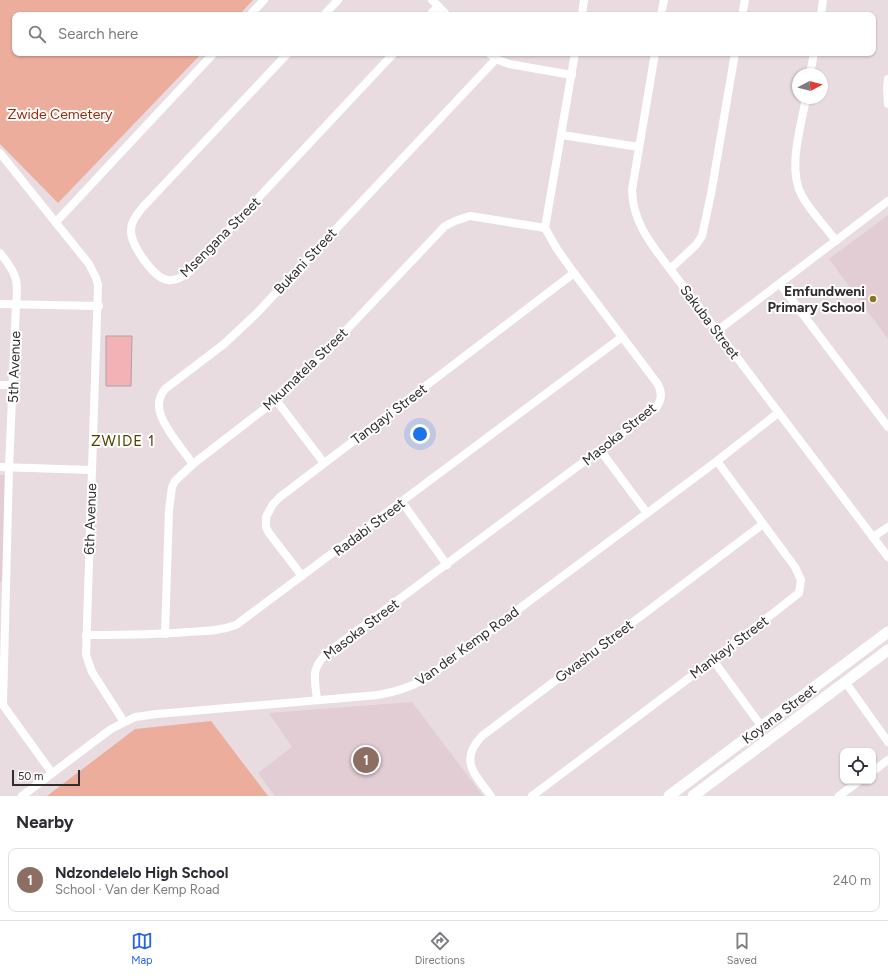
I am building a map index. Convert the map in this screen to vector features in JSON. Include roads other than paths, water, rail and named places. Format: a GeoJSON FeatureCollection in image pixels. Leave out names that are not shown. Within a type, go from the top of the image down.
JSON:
{"type":"FeatureCollection","features":[{"type":"Feature","properties":{"kind":"main road","name":"Koyana Street"},"geometry":{"type":"LineString","coordinates":[[669,796],[888,632]]}},
{"type":"Feature","properties":{"kind":"main road","name":"Koyana Street"},"geometry":{"type":"LineString","coordinates":[[693,796],[846,683],[888,650]]}},
{"type":"Feature","properties":{"kind":"street"},"geometry":{"type":"LineString","coordinates":[[253,12],[264,0]]}},
{"type":"Feature","properties":{"kind":"street"},"geometry":{"type":"LineString","coordinates":[[327,12],[338,0]]}},
{"type":"Feature","properties":{"kind":"street"},"geometry":{"type":"LineString","coordinates":[[432,0],[444,12]]}},
{"type":"Feature","properties":{"kind":"street"},"geometry":{"type":"LineString","coordinates":[[582,12],[584,0]]}},
{"type":"Feature","properties":{"kind":"street"},"geometry":{"type":"LineString","coordinates":[[662,12],[664,0]]}},
{"type":"Feature","properties":{"kind":"street"},"geometry":{"type":"LineString","coordinates":[[743,12],[745,0]]}},
{"type":"Feature","properties":{"kind":"street"},"geometry":{"type":"LineString","coordinates":[[821,12],[823,0]]}},
{"type":"Feature","properties":{"kind":"street"},"geometry":{"type":"LineString","coordinates":[[433,12],[438,6]]}},
{"type":"Feature","properties":{"kind":"street"},"geometry":{"type":"LineString","coordinates":[[56,222],[211,56]]}},
{"type":"Feature","properties":{"kind":"street","name":"Msengana Street"},"geometry":{"type":"LineString","coordinates":[[285,56],[142,208],[133,220],[131,238],[135,246],[155,273],[161,278],[169,281],[176,280],[188,273],[391,56]]}},
{"type":"Feature","properties":{"kind":"street"},"geometry":{"type":"LineString","coordinates":[[492,56],[496,60],[509,64],[572,75]]}},
{"type":"Feature","properties":{"kind":"street"},"geometry":{"type":"LineString","coordinates":[[545,228],[575,56]]}},
{"type":"Feature","properties":{"kind":"street","name":"Sakuba Street"},"geometry":{"type":"LineString","coordinates":[[654,56],[632,190],[632,200],[637,221],[643,232],[670,269],[888,557]]}},
{"type":"Feature","properties":{"kind":"street"},"geometry":{"type":"LineString","coordinates":[[670,269],[696,245],[702,236],[710,202],[734,56]]}},
{"type":"Feature","properties":{"kind":"street"},"geometry":{"type":"LineString","coordinates":[[811,68],[813,56]]}},
{"type":"Feature","properties":{"kind":"street","name":"Bukani Street"},"geometry":{"type":"LineString","coordinates":[[193,464],[161,419],[158,404],[165,389],[224,344],[250,319],[496,60]]}},
{"type":"Feature","properties":{"kind":"street"},"geometry":{"type":"LineString","coordinates":[[888,79],[888,104]]}},
{"type":"Feature","properties":{"kind":"street"},"geometry":{"type":"LineString","coordinates":[[805,104],[795,168],[796,178],[802,195],[836,240]]}},
{"type":"Feature","properties":{"kind":"street"},"geometry":{"type":"LineString","coordinates":[[562,135],[639,147]]}},
{"type":"Feature","properties":{"kind":"street","name":"6th Avenue"},"geometry":{"type":"LineString","coordinates":[[1,157],[56,222],[94,271],[98,285],[99,306],[86,655],[92,672],[124,722]]}},
{"type":"Feature","properties":{"kind":"street"},"geometry":{"type":"LineString","coordinates":[[717,331],[888,201]]}},
{"type":"Feature","properties":{"kind":"street","name":"Mkumatela Street"},"geometry":{"type":"LineString","coordinates":[[165,634],[170,496],[175,481],[193,464],[276,400],[316,362],[445,226],[470,216],[545,228]]}},
{"type":"Feature","properties":{"kind":"street","name":"Masoka Street"},"geometry":{"type":"LineString","coordinates":[[317,700],[315,671],[320,660],[327,653],[656,408],[660,397],[660,388],[657,383],[574,273],[557,249],[545,228]]}},
{"type":"Feature","properties":{"kind":"street","name":"5th Avenue"},"geometry":{"type":"LineString","coordinates":[[0,252],[13,270],[18,282],[3,595],[2,706],[52,773]]}},
{"type":"Feature","properties":{"kind":"street","name":"Tangayi Street"},"geometry":{"type":"LineString","coordinates":[[302,576],[268,533],[266,527],[266,517],[269,509],[276,500],[574,273]]}},
{"type":"Feature","properties":{"kind":"street"},"geometry":{"type":"LineString","coordinates":[[780,284],[888,427]]}},
{"type":"Feature","properties":{"kind":"street"},"geometry":{"type":"LineString","coordinates":[[0,304],[99,306]]}},
{"type":"Feature","properties":{"kind":"street","name":"Radabi Street"},"geometry":{"type":"LineString","coordinates":[[86,635],[165,634],[226,629],[236,625],[622,337]]}},
{"type":"Feature","properties":{"kind":"street"},"geometry":{"type":"LineString","coordinates":[[0,385],[13,385]]}},
{"type":"Feature","properties":{"kind":"street"},"geometry":{"type":"LineString","coordinates":[[276,400],[324,463]]}},
{"type":"Feature","properties":{"kind":"street","name":"Van der Kemp Road"},"geometry":{"type":"LineString","coordinates":[[22,796],[111,729],[135,717],[390,693],[411,687],[425,679],[717,461],[778,413]]}},
{"type":"Feature","properties":{"kind":"street"},"geometry":{"type":"LineString","coordinates":[[600,450],[647,513]]}},
{"type":"Feature","properties":{"kind":"street","name":"Mankayi Street"},"geometry":{"type":"LineString","coordinates":[[532,796],[796,596],[800,589],[801,580],[795,567],[717,461]]}},
{"type":"Feature","properties":{"kind":"street"},"geometry":{"type":"LineString","coordinates":[[0,467],[92,470]]}},
{"type":"Feature","properties":{"kind":"street"},"geometry":{"type":"LineString","coordinates":[[402,502],[447,565]]}},
{"type":"Feature","properties":{"kind":"street","name":"Gwashu Street"},"geometry":{"type":"LineString","coordinates":[[491,796],[475,775],[469,762],[470,752],[475,743],[482,736],[763,524]]}},
{"type":"Feature","properties":{"kind":"street"},"geometry":{"type":"LineString","coordinates":[[873,537],[888,527]]}},
{"type":"Feature","properties":{"kind":"street"},"geometry":{"type":"LineString","coordinates":[[712,660],[762,727]]}},
{"type":"Feature","properties":{"kind":"street"},"geometry":{"type":"LineString","coordinates":[[846,683],[888,742]]}},
{"type":"Feature","properties":{"kind":"street"},"geometry":{"type":"LineString","coordinates":[[876,769],[888,760]]}},
{"type":"Feature","properties":{"kind":"street"},"geometry":{"type":"LineString","coordinates":[[839,796],[855,784]]}},
{"type":"Feature","properties":{"kind":"place","name":"Emfundweni Primary School"},"geometry":{"type":"Point","coordinates":[873,299]}},
{"type":"Feature","properties":{"kind":"place","name":"Ndzondelelo High School"},"geometry":{"type":"Point","coordinates":[366,760]}},
{"type":"Feature","properties":{"kind":"district","name":"ZWIDE 1"},"geometry":{"type":"Point","coordinates":[123,441]}},
{"type":"Feature","properties":{"kind":"park label","name":"Zwide Cemetery"},"geometry":{"type":"Point","coordinates":[60,114]}}]}
